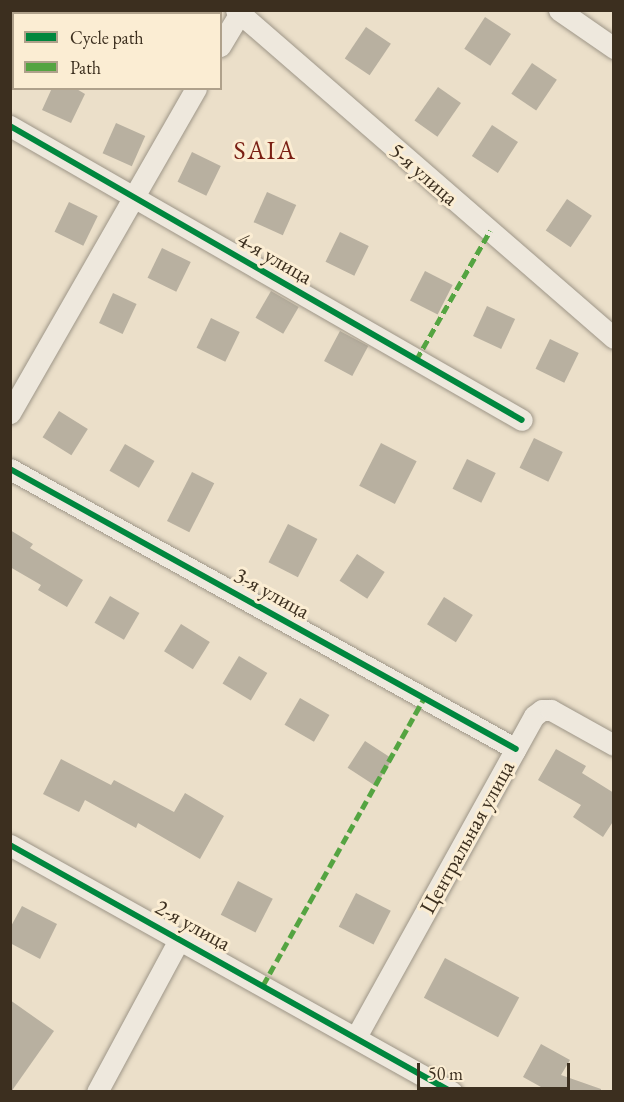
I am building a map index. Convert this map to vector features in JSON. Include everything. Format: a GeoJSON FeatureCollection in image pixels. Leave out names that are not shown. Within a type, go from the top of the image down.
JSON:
{"type":"FeatureCollection","features":[{"type":"Feature","properties":{"kind":"street"},"geometry":{"type":"LineString","coordinates":[[559,10],[614,48]]}},
{"type":"Feature","properties":{"kind":"street"},"geometry":{"type":"LineString","coordinates":[[222,42],[237,12]]}},
{"type":"Feature","properties":{"kind":"street","name":"5-я улица"},"geometry":{"type":"LineString","coordinates":[[237,12],[614,338]]}},
{"type":"Feature","properties":{"kind":"street"},"geometry":{"type":"LineString","coordinates":[[10,413],[195,90]]}},
{"type":"Feature","properties":{"kind":"street","name":"4-я улица"},"geometry":{"type":"LineString","coordinates":[[10,126],[522,420]]}},
{"type":"Feature","properties":{"kind":"street","name":"3-я улица"},"geometry":{"type":"LineString","coordinates":[[10,469],[516,749]]}},
{"type":"Feature","properties":{"kind":"street","name":"Центральная улица"},"geometry":{"type":"LineString","coordinates":[[356,1037],[534,716],[542,710],[551,710],[614,745]]}},
{"type":"Feature","properties":{"kind":"street","name":"2-я улица"},"geometry":{"type":"LineString","coordinates":[[10,845],[452,1092]]}},
{"type":"Feature","properties":{"kind":"street"},"geometry":{"type":"LineString","coordinates":[[97,1092],[180,938]]}},
{"type":"Feature","properties":{"kind":"building"},"geometry":{"type":"Polygon","coordinates":[[[485,17],[511,34],[490,66],[464,49],[485,17]]]}},
{"type":"Feature","properties":{"kind":"building"},"geometry":{"type":"Polygon","coordinates":[[[366,27],[391,44],[370,75],[345,59],[366,27]]]}},
{"type":"Feature","properties":{"kind":"building"},"geometry":{"type":"Polygon","coordinates":[[[532,63],[557,80],[536,110],[511,94],[532,63]]]}},
{"type":"Feature","properties":{"kind":"building"},"geometry":{"type":"Polygon","coordinates":[[[438,87],[461,103],[437,137],[414,121],[438,87]]]}},
{"type":"Feature","properties":{"kind":"building"},"geometry":{"type":"Polygon","coordinates":[[[51,90],[78,90],[85,94],[71,123],[42,110],[51,90]]]}},
{"type":"Feature","properties":{"kind":"building"},"geometry":{"type":"Polygon","coordinates":[[[116,123],[145,136],[132,166],[103,153],[116,123]]]}},
{"type":"Feature","properties":{"kind":"building"},"geometry":{"type":"Polygon","coordinates":[[[492,125],[518,142],[498,173],[472,156],[492,125]]]}},
{"type":"Feature","properties":{"kind":"building"},"geometry":{"type":"Polygon","coordinates":[[[192,152],[221,166],[206,196],[178,182],[192,152]]]}},
{"type":"Feature","properties":{"kind":"building"},"geometry":{"type":"Polygon","coordinates":[[[267,192],[296,205],[283,235],[254,222],[267,192]]]}},
{"type":"Feature","properties":{"kind":"building"},"geometry":{"type":"Polygon","coordinates":[[[567,199],[592,216],[571,247],[546,231],[567,199]]]}},
{"type":"Feature","properties":{"kind":"building"},"geometry":{"type":"Polygon","coordinates":[[[69,202],[98,216],[83,246],[55,232],[69,202]]]}},
{"type":"Feature","properties":{"kind":"building"},"geometry":{"type":"Polygon","coordinates":[[[340,232],[369,246],[354,276],[326,262],[340,232]]]}},
{"type":"Feature","properties":{"kind":"building"},"geometry":{"type":"Polygon","coordinates":[[[162,248],[191,262],[176,292],[148,278],[162,248]]]}},
{"type":"Feature","properties":{"kind":"building"},"geometry":{"type":"Polygon","coordinates":[[[425,271],[453,285],[438,314],[410,300],[425,271]]]}},
{"type":"Feature","properties":{"kind":"building"},"geometry":{"type":"Polygon","coordinates":[[[271,291],[299,307],[283,334],[256,318],[271,291]]]}},
{"type":"Feature","properties":{"kind":"building"},"geometry":{"type":"Polygon","coordinates":[[[113,293],[137,304],[123,334],[99,323],[113,293]]]}},
{"type":"Feature","properties":{"kind":"building"},"geometry":{"type":"Polygon","coordinates":[[[487,306],[515,319],[501,349],[473,336],[487,306]]]}},
{"type":"Feature","properties":{"kind":"building"},"geometry":{"type":"Polygon","coordinates":[[[211,318],[240,332],[225,362],[197,348],[211,318]]]}},
{"type":"Feature","properties":{"kind":"building"},"geometry":{"type":"Polygon","coordinates":[[[340,331],[368,346],[352,376],[324,361],[340,331]]]}},
{"type":"Feature","properties":{"kind":"building"},"geometry":{"type":"Polygon","coordinates":[[[550,339],[579,353],[564,383],[536,369],[550,339]]]}},
{"type":"Feature","properties":{"kind":"building"},"geometry":{"type":"Polygon","coordinates":[[[59,411],[88,429],[71,455],[43,437],[59,411]]]}},
{"type":"Feature","properties":{"kind":"building"},"geometry":{"type":"Polygon","coordinates":[[[534,438],[563,452],[548,482],[520,468],[534,438]]]}},
{"type":"Feature","properties":{"kind":"building"},"geometry":{"type":"Polygon","coordinates":[[[381,443],[417,461],[395,504],[359,486],[381,443]]]}},
{"type":"Feature","properties":{"kind":"building"},"geometry":{"type":"Polygon","coordinates":[[[125,444],[154,461],[139,488],[110,471],[125,444]]]}},
{"type":"Feature","properties":{"kind":"building"},"geometry":{"type":"Polygon","coordinates":[[[467,459],[496,473],[481,503],[453,489],[467,459]]]}},
{"type":"Feature","properties":{"kind":"building"},"geometry":{"type":"Polygon","coordinates":[[[192,472],[214,483],[189,532],[167,521],[192,472]]]}},
{"type":"Feature","properties":{"kind":"building"},"geometry":{"type":"Polygon","coordinates":[[[288,524],[317,539],[298,577],[268,562],[288,524]]]}},
{"type":"Feature","properties":{"kind":"building"},"geometry":{"type":"Polygon","coordinates":[[[10,530],[33,544],[30,548],[83,580],[67,607],[38,590],[41,585],[10,567],[10,530]]]}},
{"type":"Feature","properties":{"kind":"building"},"geometry":{"type":"Polygon","coordinates":[[[357,554],[385,572],[367,599],[340,581],[357,554]]]}},
{"type":"Feature","properties":{"kind":"building"},"geometry":{"type":"Polygon","coordinates":[[[110,596],[139,613],[124,640],[94,623],[110,596]]]}},
{"type":"Feature","properties":{"kind":"building"},"geometry":{"type":"Polygon","coordinates":[[[444,597],[473,615],[456,642],[427,624],[444,597]]]}},
{"type":"Feature","properties":{"kind":"building"},"geometry":{"type":"Polygon","coordinates":[[[181,624],[210,642],[193,669],[164,651],[181,624]]]}},
{"type":"Feature","properties":{"kind":"building"},"geometry":{"type":"Polygon","coordinates":[[[239,656],[267,673],[251,700],[223,683],[239,656]]]}},
{"type":"Feature","properties":{"kind":"building"},"geometry":{"type":"Polygon","coordinates":[[[300,698],[329,715],[314,742],[284,725],[300,698]]]}},
{"type":"Feature","properties":{"kind":"building"},"geometry":{"type":"Polygon","coordinates":[[[365,741],[393,759],[375,786],[348,768],[365,741]]]}},
{"type":"Feature","properties":{"kind":"building"},"geometry":{"type":"Polygon","coordinates":[[[556,749],[586,766],[582,773],[614,793],[614,820],[603,837],[573,817],[581,805],[538,780],[556,749]]]}},
{"type":"Feature","properties":{"kind":"building"},"geometry":{"type":"Polygon","coordinates":[[[61,759],[111,785],[114,780],[174,812],[185,793],[224,816],[200,859],[138,823],[136,828],[85,800],[79,812],[43,794],[61,759]]]}},
{"type":"Feature","properties":{"kind":"building"},"geometry":{"type":"Polygon","coordinates":[[[238,881],[273,899],[255,933],[221,915],[238,881]]]}},
{"type":"Feature","properties":{"kind":"building"},"geometry":{"type":"Polygon","coordinates":[[[356,893],[391,911],[373,945],[339,927],[356,893]]]}},
{"type":"Feature","properties":{"kind":"building"},"geometry":{"type":"Polygon","coordinates":[[[22,906],[57,924],[40,959],[10,943],[10,928],[22,906]]]}},
{"type":"Feature","properties":{"kind":"building"},"geometry":{"type":"Polygon","coordinates":[[[445,958],[519,997],[498,1037],[424,998],[445,958]]]}},
{"type":"Feature","properties":{"kind":"building"},"geometry":{"type":"Polygon","coordinates":[[[10,1000],[54,1031],[11,1092],[10,1092],[10,1000]]]}},
{"type":"Feature","properties":{"kind":"building"},"geometry":{"type":"Polygon","coordinates":[[[541,1044],[570,1060],[561,1075],[601,1089],[601,1092],[550,1092],[523,1077],[541,1044]]]}},
{"type":"Feature","properties":{"kind":"marked path"},"geometry":{"type":"LineString","coordinates":[[416,360],[490,231]]}},
{"type":"Feature","properties":{"kind":"marked path"},"geometry":{"type":"LineString","coordinates":[[263,985],[424,698]]}},
{"type":"Feature","properties":{"kind":"cycle path"},"geometry":{"type":"LineString","coordinates":[[10,126],[522,420]]}},
{"type":"Feature","properties":{"kind":"cycle path"},"geometry":{"type":"LineString","coordinates":[[10,469],[516,749]]}},
{"type":"Feature","properties":{"kind":"cycle path"},"geometry":{"type":"LineString","coordinates":[[10,845],[452,1092]]}},
{"type":"Feature","properties":{"kind":"district","name":"SAIA"},"geometry":{"type":"Point","coordinates":[265,151]}}]}
